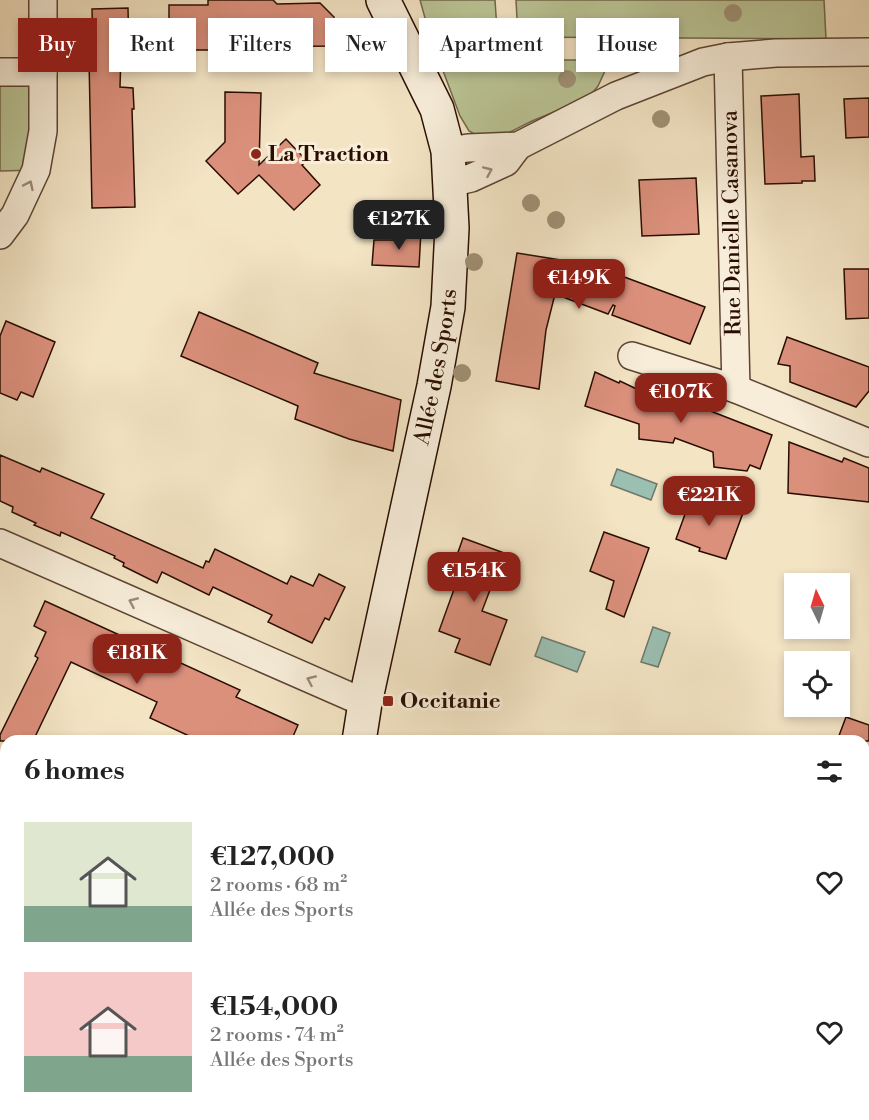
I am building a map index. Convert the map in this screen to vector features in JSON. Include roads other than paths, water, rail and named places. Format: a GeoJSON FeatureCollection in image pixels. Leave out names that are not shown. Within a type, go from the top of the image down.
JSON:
{"type":"FeatureCollection","features":[{"type":"Feature","properties":{"kind":"street"},"geometry":{"type":"LineString","coordinates":[[43,0],[43,18]]}},
{"type":"Feature","properties":{"kind":"street","name":"Allée des Sports"},"geometry":{"type":"LineString","coordinates":[[360,735],[420,456],[448,307],[452,228],[448,151],[437,110],[384,0]]}},
{"type":"Feature","properties":{"kind":"street"},"geometry":{"type":"LineString","coordinates":[[448,151],[518,146],[616,96],[703,62],[728,57],[776,53],[869,52]]}},
{"type":"Feature","properties":{"kind":"street","name":"Rue Danielle Casanova"},"geometry":{"type":"LineString","coordinates":[[728,57],[736,389]]}},
{"type":"Feature","properties":{"kind":"street"},"geometry":{"type":"LineString","coordinates":[[0,72],[18,72]]}},
{"type":"Feature","properties":{"kind":"street"},"geometry":{"type":"LineString","coordinates":[[0,235],[15,215],[36,170],[43,131],[43,72]]}},
{"type":"Feature","properties":{"kind":"street"},"geometry":{"type":"LineString","coordinates":[[450,183],[471,178],[506,162],[518,146]]}},
{"type":"Feature","properties":{"kind":"street"},"geometry":{"type":"LineString","coordinates":[[632,356],[736,389],[869,443]]}},
{"type":"Feature","properties":{"kind":"street"},"geometry":{"type":"LineString","coordinates":[[0,543],[365,704]]}},
{"type":"Feature","properties":{"kind":"place","name":"La Traction"},"geometry":{"type":"Point","coordinates":[256,154]}},
{"type":"Feature","properties":{"kind":"place","name":"Occitanie"},"geometry":{"type":"Point","coordinates":[388,701]}}]}
